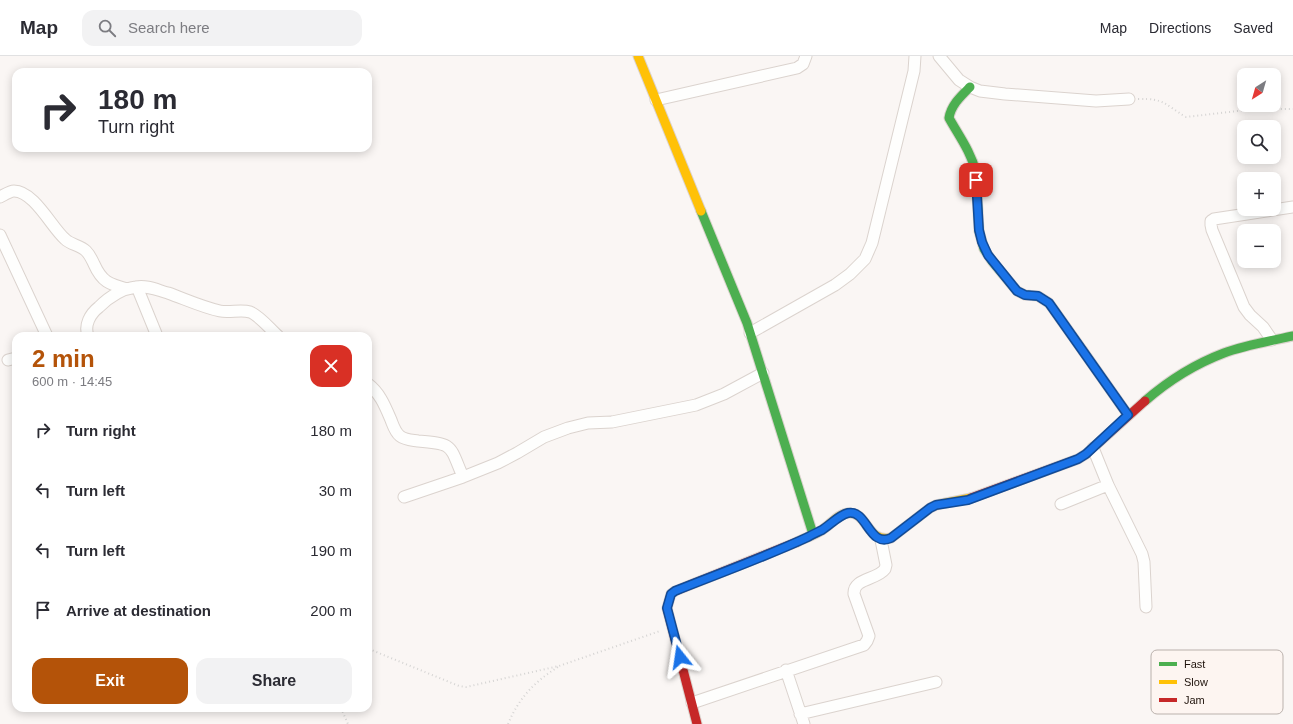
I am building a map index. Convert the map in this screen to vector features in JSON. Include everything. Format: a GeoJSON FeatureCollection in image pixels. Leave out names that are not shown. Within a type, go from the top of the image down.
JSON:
{"type":"FeatureCollection","features":[{"type":"Feature","properties":{"kind":"street"},"geometry":{"type":"LineString","coordinates":[[638,56],[750,333],[813,534]]}},
{"type":"Feature","properties":{"kind":"street"},"geometry":{"type":"LineString","coordinates":[[656,100],[797,68],[803,64],[806,56]]}},
{"type":"Feature","properties":{"kind":"street"},"geometry":{"type":"LineString","coordinates":[[750,333],[835,285],[850,274],[865,259],[872,243],[878,221],[914,71],[915,56]]}},
{"type":"Feature","properties":{"kind":"street"},"geometry":{"type":"LineString","coordinates":[[939,56],[955,76],[970,87],[988,92],[1096,101],[1129,99]]}},
{"type":"Feature","properties":{"kind":"street"},"geometry":{"type":"LineString","coordinates":[[970,87],[952,108],[949,113],[949,118],[967,147],[974,163],[976,172],[979,230],[984,249],[1017,291],[1025,295],[1038,296],[1049,303],[1128,415]]}},
{"type":"Feature","properties":{"kind":"street"},"geometry":{"type":"LineString","coordinates":[[0,197],[14,191],[21,192],[28,196],[65,239],[86,250],[100,275],[110,285],[132,288],[149,287],[219,311],[249,312],[256,316],[274,332]]}},
{"type":"Feature","properties":{"kind":"street"},"geometry":{"type":"LineString","coordinates":[[1272,340],[1244,307],[1210,225],[1211,221],[1214,219],[1293,208]]}},
{"type":"Feature","properties":{"kind":"street"},"geometry":{"type":"LineString","coordinates":[[0,235],[45,332]]}},
{"type":"Feature","properties":{"kind":"street"},"geometry":{"type":"LineString","coordinates":[[88,332],[87,325],[90,317],[96,309],[106,300],[132,288]]}},
{"type":"Feature","properties":{"kind":"street"},"geometry":{"type":"LineString","coordinates":[[132,288],[155,332]]}},
{"type":"Feature","properties":{"kind":"street"},"geometry":{"type":"LineString","coordinates":[[697,724],[698,721],[667,608],[671,594],[675,591],[759,558],[813,534],[844,514],[855,513],[876,537],[881,540],[891,538],[936,505],[968,500],[1072,462],[1086,454],[1155,392],[1202,362],[1224,352],[1293,336]]}},
{"type":"Feature","properties":{"kind":"street"},"geometry":{"type":"LineString","coordinates":[[404,497],[463,477],[503,461],[544,437],[568,428],[584,424],[612,422],[696,405],[724,394],[763,373]]}},
{"type":"Feature","properties":{"kind":"street"},"geometry":{"type":"LineString","coordinates":[[372,386],[382,399],[394,427],[401,436],[415,440],[438,442],[449,446],[463,477]]}},
{"type":"Feature","properties":{"kind":"street"},"geometry":{"type":"LineString","coordinates":[[1093,448],[1108,485],[1142,554],[1144,562],[1146,607]]}},
{"type":"Feature","properties":{"kind":"street"},"geometry":{"type":"LineString","coordinates":[[1061,504],[1108,485]]}},
{"type":"Feature","properties":{"kind":"street"},"geometry":{"type":"LineString","coordinates":[[692,703],[786,670],[864,645],[869,636],[854,594],[854,589],[856,585],[879,575],[885,569],[886,565],[881,540]]}},
{"type":"Feature","properties":{"kind":"street"},"geometry":{"type":"LineString","coordinates":[[786,670],[802,719],[936,682]]}},
{"type":"Feature","properties":{"kind":"path"},"geometry":{"type":"LineString","coordinates":[[1129,99],[1159,100],[1186,117],[1255,110],[1293,109]]}},
{"type":"Feature","properties":{"kind":"path"},"geometry":{"type":"LineString","coordinates":[[372,650],[459,686],[466,687],[559,666],[672,627]]}},
{"type":"Feature","properties":{"kind":"path"},"geometry":{"type":"LineString","coordinates":[[508,724],[514,711],[528,691],[543,677],[559,666]]}},
{"type":"Feature","properties":{"kind":"path"},"geometry":{"type":"LineString","coordinates":[[343,712],[348,724]]}},
{"type":"Feature","properties":{"kind":"traffic: fast"},"geometry":{"type":"LineString","coordinates":[[970,87],[954,105],[949,118],[968,151],[976,172],[979,231],[984,249],[1017,291],[1025,295],[1038,296],[1049,303],[1083,351]]}},
{"type":"Feature","properties":{"kind":"traffic: fast"},"geometry":{"type":"LineString","coordinates":[[701,211],[747,323],[813,534]]}},
{"type":"Feature","properties":{"kind":"traffic: fast"},"geometry":{"type":"LineString","coordinates":[[1145,401],[1182,374],[1213,357],[1258,343],[1293,336]]}},
{"type":"Feature","properties":{"kind":"traffic: slow"},"geometry":{"type":"LineString","coordinates":[[638,56],[701,211]]}},
{"type":"Feature","properties":{"kind":"traffic: slow"},"geometry":{"type":"LineString","coordinates":[[1083,351],[1128,415]]}},
{"type":"Feature","properties":{"kind":"traffic: slow"},"geometry":{"type":"LineString","coordinates":[[797,542],[819,532],[837,518],[848,513],[855,514],[860,517],[877,536],[891,538],[930,508],[936,505],[971,498]]}},
{"type":"Feature","properties":{"kind":"traffic: jam"},"geometry":{"type":"LineString","coordinates":[[971,498],[1078,459],[1086,454],[1145,401]]}},
{"type":"Feature","properties":{"kind":"traffic: jam"},"geometry":{"type":"LineString","coordinates":[[697,724],[667,608],[671,594],[675,591],[797,542]]}},
{"type":"Feature","properties":{"kind":"route"},"geometry":{"type":"LineString","coordinates":[[680,657],[667,608],[668,600],[671,594],[675,591],[801,540],[821,530],[844,514],[855,513],[876,537],[881,540],[886,540],[891,538],[936,505],[968,500],[1078,459],[1086,454],[1128,415],[1049,303],[1038,296],[1025,295],[1017,291],[984,249],[979,230],[976,180]]}}]}
